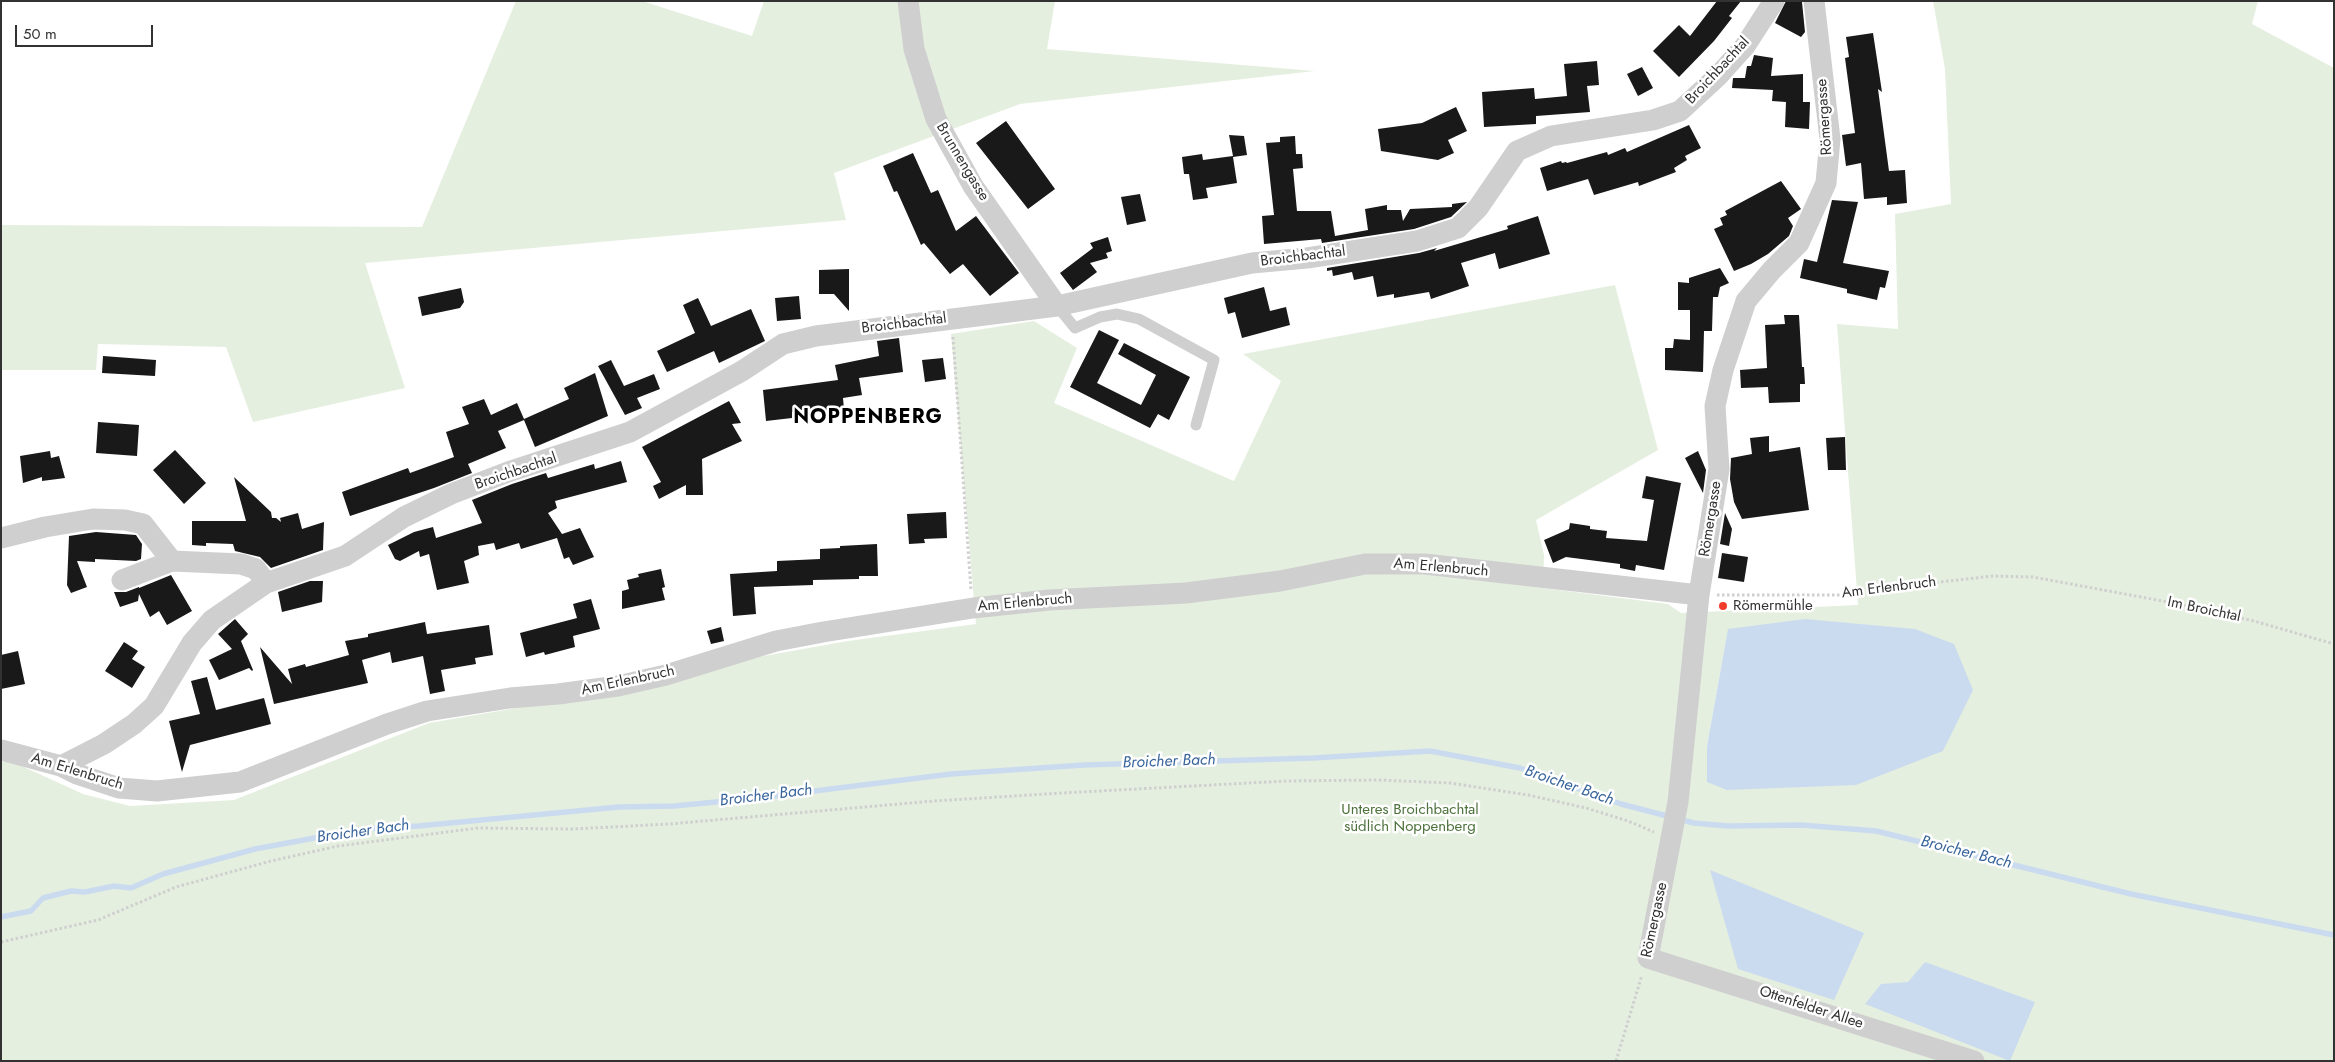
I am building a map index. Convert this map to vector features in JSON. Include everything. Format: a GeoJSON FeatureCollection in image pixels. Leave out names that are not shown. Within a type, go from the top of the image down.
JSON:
{"type":"FeatureCollection","features":[{"type":"Feature","properties":{"kind":"street","name":"Brunnengasse"},"geometry":{"type":"LineString","coordinates":[[908,1],[914,50],[936,119],[973,186],[1057,306]]}},
{"type":"Feature","properties":{"kind":"street","name":"Broichbachtal"},"geometry":{"type":"LineString","coordinates":[[61,766],[104,744],[134,724],[154,706],[192,643],[212,620],[266,583],[345,556],[404,517],[451,494],[508,472],[630,432],[742,371],[783,344],[816,336],[1057,306],[1252,263],[1307,258],[1417,241],[1458,228],[1478,208],[1517,151],[1551,136],[1653,120],[1680,111],[1701,93],[1745,46],[1774,1]]}},
{"type":"Feature","properties":{"kind":"street","name":"Römergasse"},"geometry":{"type":"LineString","coordinates":[[1648,958],[1678,802],[1699,594],[1719,469],[1715,406],[1722,370],[1746,301],[1772,270],[1799,243],[1826,183],[1830,139],[1814,1]]}},
{"type":"Feature","properties":{"kind":"street"},"geometry":{"type":"LineString","coordinates":[[1,538],[45,527],[93,519],[126,520],[143,524],[172,561]]}},
{"type":"Feature","properties":{"kind":"street"},"geometry":{"type":"LineString","coordinates":[[122,580],[172,561],[241,564],[256,569],[266,583]]}},
{"type":"Feature","properties":{"kind":"street","name":"Am Erlenbruch"},"geometry":{"type":"LineString","coordinates":[[1,750],[61,766],[77,774],[119,788],[157,791],[240,782],[387,724],[427,711],[510,698],[618,686],[666,674],[776,641],[973,608],[1049,600],[1186,593],[1280,581],[1365,564],[1425,564],[1699,594]]}},
{"type":"Feature","properties":{"kind":"street","name":"Ottenfelder Allee"},"geometry":{"type":"LineString","coordinates":[[1648,958],[1974,1061]]}},
{"type":"Feature","properties":{"kind":"lane"},"geometry":{"type":"LineString","coordinates":[[1057,306],[1074,328],[1100,317],[1117,314],[1139,318],[1214,360],[1196,425]]}},
{"type":"Feature","properties":{"kind":"path"},"geometry":{"type":"LineString","coordinates":[[951,318],[973,608]]}},
{"type":"Feature","properties":{"kind":"path","name":"Am Erlenbruch"},"geometry":{"type":"LineString","coordinates":[[1699,594],[1850,596],[1896,587],[1993,576],[2032,577],[2072,584]]}},
{"type":"Feature","properties":{"kind":"path","name":"Im Broichtal"},"geometry":{"type":"LineString","coordinates":[[2072,584],[2179,604],[2254,621],[2334,644]]}},
{"type":"Feature","properties":{"kind":"path"},"geometry":{"type":"LineString","coordinates":[[1,942],[98,920],[176,888],[271,861],[338,846],[478,828],[573,829],[669,824],[885,805],[1062,793],[1277,782],[1378,780],[1450,783],[1528,795],[1586,808],[1672,834]]}},
{"type":"Feature","properties":{"kind":"path","name":"Römergasse"},"geometry":{"type":"LineString","coordinates":[[1616,1061],[1648,958]]}},
{"type":"Feature","properties":{"kind":"green space"},"geometry":{"type":"Polygon","coordinates":[[[516,1],[642,1],[752,36],[764,1],[1055,1],[1047,49],[1315,71],[1020,104],[834,173],[846,220],[365,263],[405,388],[253,422],[226,347],[98,344],[96,370],[1,370],[1,225],[422,227],[516,1]]]}},
{"type":"Feature","properties":{"kind":"green space","name":"Unteres Broichbachtal südlich Noppenberg"},"geometry":{"type":"Polygon","coordinates":[[[1933,1],[2258,1],[2252,24],[2334,68],[2334,1061],[1,1061],[1,762],[13,762],[83,794],[130,806],[234,800],[429,723],[680,680],[758,657],[848,641],[976,624],[951,334],[1034,321],[1077,348],[1054,403],[1234,481],[1281,381],[1243,354],[1615,285],[1658,450],[1536,520],[1544,555],[1543,588],[1668,604],[1681,613],[1858,605],[1837,324],[1898,329],[1895,214],[1951,204],[1945,69],[1933,1]],[[1728,630],[1707,746],[1707,782],[1728,630]]]}},
{"type":"Feature","properties":{"kind":"water"},"geometry":{"type":"Polygon","coordinates":[[[1805,619],[1915,629],[1954,644],[1973,690],[1943,751],[1856,785],[1727,790],[1707,782],[1707,746],[1728,629],[1805,619]]]}},
{"type":"Feature","properties":{"kind":"water"},"geometry":{"type":"Polygon","coordinates":[[[1710,870],[1864,933],[1834,1000],[1738,969],[1710,870]]]}},
{"type":"Feature","properties":{"kind":"water"},"geometry":{"type":"Polygon","coordinates":[[[1925,962],[2035,1002],[2010,1061],[1865,1004],[1881,984],[1908,982],[1925,962]]]}},
{"type":"Feature","properties":{"kind":"building"},"geometry":{"type":"Polygon","coordinates":[[[1717,1],[1741,1],[1729,16],[1732,18],[1714,41],[1679,77],[1653,51],[1679,25],[1690,36],[1717,1]]]}},
{"type":"Feature","properties":{"kind":"building"},"geometry":{"type":"Polygon","coordinates":[[[1786,1],[1802,2],[1805,32],[1801,37],[1775,23],[1786,1]]]}},
{"type":"Feature","properties":{"kind":"building"},"geometry":{"type":"Polygon","coordinates":[[[1873,33],[1882,92],[1878,89],[1889,171],[1905,170],[1907,203],[1887,205],[1887,197],[1864,199],[1861,163],[1846,166],[1842,135],[1855,133],[1845,58],[1849,57],[1846,37],[1873,33]]]}},
{"type":"Feature","properties":{"kind":"building"},"geometry":{"type":"Polygon","coordinates":[[[1754,55],[1773,58],[1771,76],[1803,74],[1803,102],[1810,102],[1809,129],[1785,127],[1786,102],[1772,101],[1773,90],[1732,88],[1733,78],[1745,78],[1747,66],[1751,66],[1754,55]]]}},
{"type":"Feature","properties":{"kind":"building"},"geometry":{"type":"Polygon","coordinates":[[[1597,61],[1599,85],[1587,86],[1590,112],[1536,116],[1536,124],[1484,127],[1482,92],[1534,88],[1535,99],[1567,96],[1564,64],[1597,61]]]}},
{"type":"Feature","properties":{"kind":"building"},"geometry":{"type":"Polygon","coordinates":[[[1642,67],[1653,88],[1638,96],[1627,74],[1642,67]]]}},
{"type":"Feature","properties":{"kind":"building"},"geometry":{"type":"Polygon","coordinates":[[[1456,107],[1467,131],[1448,140],[1454,153],[1438,160],[1381,151],[1378,129],[1422,123],[1456,107]]]}},
{"type":"Feature","properties":{"kind":"building"},"geometry":{"type":"Polygon","coordinates":[[[1006,121],[1055,189],[1028,209],[976,143],[1006,121]]]}},
{"type":"Feature","properties":{"kind":"building"},"geometry":{"type":"Polygon","coordinates":[[[1689,125],[1701,148],[1685,156],[1687,160],[1674,168],[1676,172],[1639,186],[1638,182],[1594,195],[1588,179],[1547,191],[1540,168],[1561,161],[1562,163],[1567,163],[1607,152],[1608,155],[1625,148],[1627,152],[1689,125]]]}},
{"type":"Feature","properties":{"kind":"building"},"geometry":{"type":"Polygon","coordinates":[[[1229,135],[1244,136],[1247,155],[1233,157],[1237,183],[1206,188],[1208,198],[1193,200],[1189,174],[1184,174],[1182,157],[1202,154],[1203,160],[1233,156],[1229,135]]]}},
{"type":"Feature","properties":{"kind":"building"},"geometry":{"type":"Polygon","coordinates":[[[1295,136],[1296,154],[1302,154],[1303,168],[1293,169],[1297,211],[1331,211],[1335,236],[1368,230],[1365,209],[1387,205],[1387,210],[1401,210],[1403,221],[1410,209],[1452,207],[1452,204],[1467,202],[1451,217],[1414,229],[1322,243],[1321,239],[1264,244],[1262,216],[1274,215],[1266,143],[1280,142],[1280,137],[1295,136]]]}},
{"type":"Feature","properties":{"kind":"building"},"geometry":{"type":"Polygon","coordinates":[[[913,153],[931,193],[938,190],[956,231],[976,216],[1019,273],[990,296],[963,264],[950,274],[924,243],[921,245],[897,191],[894,192],[883,166],[913,153]]]}},
{"type":"Feature","properties":{"kind":"building"},"geometry":{"type":"Polygon","coordinates":[[[1781,181],[1801,209],[1788,218],[1793,226],[1789,236],[1768,254],[1734,271],[1714,229],[1723,225],[1720,218],[1727,215],[1725,211],[1781,181]]]}},
{"type":"Feature","properties":{"kind":"building"},"geometry":{"type":"Polygon","coordinates":[[[1140,194],[1146,221],[1127,225],[1121,197],[1140,194]]]}},
{"type":"Feature","properties":{"kind":"building"},"geometry":{"type":"Polygon","coordinates":[[[1832,200],[1858,202],[1843,263],[1889,271],[1885,288],[1880,287],[1877,300],[1847,293],[1847,289],[1800,278],[1804,259],[1817,262],[1832,200]]]}},
{"type":"Feature","properties":{"kind":"building"},"geometry":{"type":"Polygon","coordinates":[[[1538,216],[1550,254],[1499,269],[1495,253],[1461,263],[1469,286],[1431,299],[1429,292],[1394,298],[1394,294],[1377,297],[1373,276],[1354,280],[1352,272],[1333,276],[1332,270],[1327,271],[1327,268],[1419,253],[1437,248],[1434,251],[1508,229],[1507,226],[1538,216]]]}},
{"type":"Feature","properties":{"kind":"building"},"geometry":{"type":"Polygon","coordinates":[[[1108,237],[1112,251],[1106,253],[1108,258],[1090,263],[1097,272],[1073,290],[1060,273],[1093,248],[1090,243],[1108,237]]]}},
{"type":"Feature","properties":{"kind":"building"},"geometry":{"type":"Polygon","coordinates":[[[1720,268],[1729,283],[1720,287],[1718,297],[1713,297],[1712,331],[1704,331],[1703,372],[1665,370],[1665,348],[1673,348],[1674,339],[1690,340],[1690,310],[1678,310],[1678,282],[1689,283],[1689,278],[1720,268]]]}},
{"type":"Feature","properties":{"kind":"building"},"geometry":{"type":"Polygon","coordinates":[[[849,269],[849,311],[834,294],[819,294],[819,270],[849,269]]]}},
{"type":"Feature","properties":{"kind":"building"},"geometry":{"type":"Polygon","coordinates":[[[1264,287],[1270,311],[1286,307],[1290,325],[1242,338],[1235,312],[1228,314],[1224,298],[1264,287]]]}},
{"type":"Feature","properties":{"kind":"building"},"geometry":{"type":"Polygon","coordinates":[[[461,288],[464,302],[460,308],[422,316],[418,297],[461,288]]]}},
{"type":"Feature","properties":{"kind":"building"},"geometry":{"type":"Polygon","coordinates":[[[799,296],[801,319],[777,321],[775,298],[799,296]]]}},
{"type":"Feature","properties":{"kind":"building"},"geometry":{"type":"Polygon","coordinates":[[[698,298],[711,326],[751,309],[765,341],[719,363],[714,351],[667,372],[657,351],[695,333],[683,305],[698,298]]]}},
{"type":"Feature","properties":{"kind":"building"},"geometry":{"type":"Polygon","coordinates":[[[1784,315],[1799,315],[1802,367],[1804,367],[1805,384],[1800,384],[1800,402],[1769,403],[1768,387],[1741,388],[1740,370],[1767,368],[1765,325],[1785,324],[1784,315]]]}},
{"type":"Feature","properties":{"kind":"building"},"geometry":{"type":"Polygon","coordinates":[[[1099,330],[1119,340],[1097,383],[1141,405],[1156,375],[1118,354],[1124,343],[1190,377],[1169,420],[1158,414],[1150,428],[1070,387],[1099,330]]]}},
{"type":"Feature","properties":{"kind":"building"},"geometry":{"type":"Polygon","coordinates":[[[899,338],[903,372],[859,378],[862,395],[843,398],[844,409],[821,413],[820,407],[792,412],[792,418],[766,421],[763,390],[838,380],[835,365],[879,356],[877,341],[899,338]]]}},
{"type":"Feature","properties":{"kind":"building"},"geometry":{"type":"Polygon","coordinates":[[[103,356],[156,360],[155,376],[102,373],[103,356]]]}},
{"type":"Feature","properties":{"kind":"building"},"geometry":{"type":"Polygon","coordinates":[[[943,358],[946,379],[925,382],[922,360],[943,358]]]}},
{"type":"Feature","properties":{"kind":"building"},"geometry":{"type":"Polygon","coordinates":[[[611,360],[624,386],[654,374],[660,389],[637,398],[642,408],[625,415],[598,366],[611,360]]]}},
{"type":"Feature","properties":{"kind":"building"},"geometry":{"type":"Polygon","coordinates":[[[595,373],[608,416],[535,447],[524,420],[498,431],[506,448],[468,464],[472,473],[434,488],[350,516],[342,492],[408,468],[410,473],[454,457],[446,432],[469,424],[462,407],[484,399],[491,415],[517,403],[524,419],[569,399],[564,388],[595,373]]]}},
{"type":"Feature","properties":{"kind":"building"},"geometry":{"type":"Polygon","coordinates":[[[729,401],[741,423],[732,424],[742,441],[702,459],[703,495],[686,495],[686,485],[659,499],[653,486],[661,482],[642,447],[729,401]]]}},
{"type":"Feature","properties":{"kind":"building"},"geometry":{"type":"Polygon","coordinates":[[[98,422],[139,425],[137,456],[96,453],[98,422]]]}},
{"type":"Feature","properties":{"kind":"building"},"geometry":{"type":"Polygon","coordinates":[[[1769,436],[1769,452],[1800,447],[1809,510],[1742,519],[1734,502],[1730,479],[1731,458],[1752,454],[1750,438],[1769,436]]]}},
{"type":"Feature","properties":{"kind":"building"},"geometry":{"type":"Polygon","coordinates":[[[1845,437],[1846,470],[1828,470],[1826,438],[1845,437]]]}},
{"type":"Feature","properties":{"kind":"building"},"geometry":{"type":"Polygon","coordinates":[[[175,450],[206,483],[184,504],[153,470],[175,450]]]}},
{"type":"Feature","properties":{"kind":"building"},"geometry":{"type":"Polygon","coordinates":[[[50,451],[51,458],[59,456],[65,478],[42,481],[42,477],[23,483],[20,456],[50,451]]]}},
{"type":"Feature","properties":{"kind":"building"},"geometry":{"type":"Polygon","coordinates":[[[1698,451],[1706,470],[1703,493],[1685,458],[1698,451]]]}},
{"type":"Feature","properties":{"kind":"building"},"geometry":{"type":"Polygon","coordinates":[[[621,461],[627,482],[555,501],[557,508],[548,513],[562,534],[580,528],[594,557],[573,565],[569,557],[564,559],[557,538],[521,549],[519,543],[496,550],[494,543],[478,546],[479,555],[464,561],[469,583],[437,590],[429,554],[420,557],[419,551],[400,561],[395,559],[388,545],[414,532],[433,527],[436,538],[482,523],[472,500],[512,484],[546,473],[548,478],[594,464],[595,469],[621,461]]]}},
{"type":"Feature","properties":{"kind":"building"},"geometry":{"type":"Polygon","coordinates":[[[1646,476],[1681,483],[1664,570],[1636,565],[1635,571],[1620,568],[1620,564],[1566,557],[1553,563],[1544,540],[1569,529],[1570,523],[1590,526],[1590,529],[1607,531],[1606,538],[1647,541],[1654,500],[1642,498],[1646,476]]]}},
{"type":"Feature","properties":{"kind":"building"},"geometry":{"type":"Polygon","coordinates":[[[234,477],[271,512],[272,518],[276,518],[281,522],[280,518],[298,513],[302,529],[324,522],[323,550],[271,568],[260,557],[235,551],[233,544],[206,543],[206,546],[192,545],[192,521],[246,521],[234,477]]]}},
{"type":"Feature","properties":{"kind":"building"},"geometry":{"type":"Polygon","coordinates":[[[946,512],[947,538],[924,539],[925,543],[909,544],[907,514],[946,512]]]}},
{"type":"Feature","properties":{"kind":"building"},"geometry":{"type":"Polygon","coordinates":[[[1725,513],[1732,529],[1729,546],[1720,544],[1725,513]]]}},
{"type":"Feature","properties":{"kind":"building"},"geometry":{"type":"Polygon","coordinates":[[[96,532],[136,535],[142,544],[141,559],[136,561],[95,559],[95,562],[77,561],[87,587],[71,593],[67,585],[69,536],[96,532]]]}},
{"type":"Feature","properties":{"kind":"building"},"geometry":{"type":"Polygon","coordinates":[[[877,544],[878,576],[859,576],[859,579],[813,580],[813,585],[754,587],[756,614],[733,616],[730,574],[777,571],[777,561],[820,559],[820,549],[877,544]]]}},
{"type":"Feature","properties":{"kind":"building"},"geometry":{"type":"Polygon","coordinates":[[[1722,553],[1748,557],[1744,582],[1718,578],[1722,553]]]}},
{"type":"Feature","properties":{"kind":"building"},"geometry":{"type":"Polygon","coordinates":[[[661,569],[665,587],[662,588],[665,600],[622,609],[622,591],[629,589],[627,580],[639,577],[638,574],[661,569]]]}},
{"type":"Feature","properties":{"kind":"building"},"geometry":{"type":"Polygon","coordinates":[[[171,575],[192,611],[167,625],[159,611],[150,617],[139,594],[138,601],[120,607],[114,592],[126,592],[171,575]]]}},
{"type":"Feature","properties":{"kind":"building"},"geometry":{"type":"Polygon","coordinates":[[[310,581],[323,581],[322,602],[282,612],[278,592],[310,581]]]}},
{"type":"Feature","properties":{"kind":"building"},"geometry":{"type":"Polygon","coordinates":[[[591,599],[600,629],[573,636],[575,647],[545,655],[544,652],[526,657],[520,633],[577,618],[573,604],[591,599]]]}},
{"type":"Feature","properties":{"kind":"building"},"geometry":{"type":"Polygon","coordinates":[[[235,619],[248,634],[241,641],[253,670],[249,668],[219,680],[209,660],[232,649],[218,634],[235,619]]]}},
{"type":"Feature","properties":{"kind":"building"},"geometry":{"type":"Polygon","coordinates":[[[425,622],[427,634],[489,625],[493,655],[475,658],[476,664],[441,670],[445,691],[430,694],[423,656],[392,663],[390,652],[362,660],[368,683],[274,704],[260,647],[292,684],[288,669],[305,664],[306,667],[349,655],[345,641],[425,622]]]}},
{"type":"Feature","properties":{"kind":"building"},"geometry":{"type":"Polygon","coordinates":[[[721,627],[724,641],[711,644],[707,631],[721,627]]]}},
{"type":"Feature","properties":{"kind":"building"},"geometry":{"type":"Polygon","coordinates":[[[124,642],[138,651],[132,659],[145,667],[132,688],[105,671],[124,642]]]}},
{"type":"Feature","properties":{"kind":"building"},"geometry":{"type":"Polygon","coordinates":[[[18,651],[25,684],[1,689],[1,655],[18,651]]]}},
{"type":"Feature","properties":{"kind":"building"},"geometry":{"type":"Polygon","coordinates":[[[207,677],[216,710],[264,698],[271,724],[190,745],[182,772],[169,721],[200,714],[191,681],[207,677]]]}},
{"type":"Feature","properties":{"kind":"waterway","name":"Broicher Bach"},"geometry":{"type":"LineString","coordinates":[[1,917],[31,911],[43,898],[71,891],[85,892],[114,886],[131,888],[163,874],[255,849],[363,829],[418,826],[619,807],[674,806],[758,798],[951,774],[1084,765],[1313,758],[1430,751],[1520,768],[1621,804],[1694,823],[1728,826],[1801,825],[1876,831],[2131,894],[2334,935]]}},
{"type":"Feature","properties":{"kind":"place","name":"Römermühle"},"geometry":{"type":"Point","coordinates":[1723,606]}},
{"type":"Feature","properties":{"kind":"district","name":"NOPPENBERG"},"geometry":{"type":"Point","coordinates":[868,418]}}]}
